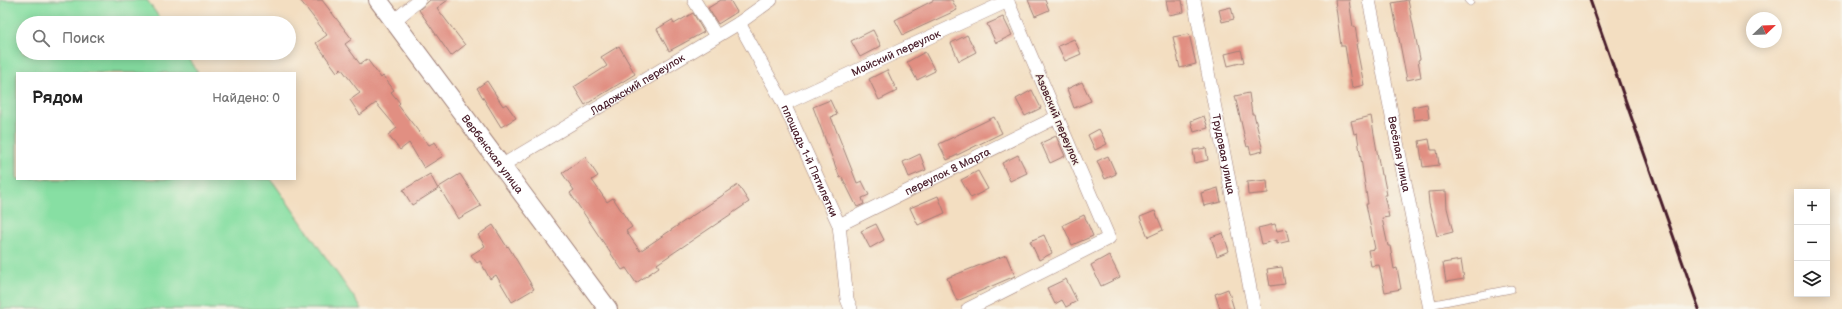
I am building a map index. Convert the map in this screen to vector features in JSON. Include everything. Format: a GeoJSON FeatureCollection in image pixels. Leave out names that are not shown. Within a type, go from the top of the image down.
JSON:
{"type":"FeatureCollection","features":[{"type":"Feature","properties":{"kind":"main road","name":"Вербенская улица"},"geometry":{"type":"LineString","coordinates":[[378,0],[607,308]]}},
{"type":"Feature","properties":{"kind":"street"},"geometry":{"type":"LineString","coordinates":[[394,21],[419,0]]}},
{"type":"Feature","properties":{"kind":"street"},"geometry":{"type":"LineString","coordinates":[[694,0],[716,36]]}},
{"type":"Feature","properties":{"kind":"street","name":"Ладожский переулок"},"geometry":{"type":"LineString","coordinates":[[501,166],[716,36],[739,24],[771,0]]}},
{"type":"Feature","properties":{"kind":"street","name":"Трудовая улица"},"geometry":{"type":"LineString","coordinates":[[1195,0],[1254,309]]}},
{"type":"Feature","properties":{"kind":"street","name":"Весёлая улица"},"geometry":{"type":"LineString","coordinates":[[1369,0],[1429,307]]}},
{"type":"Feature","properties":{"kind":"street","name":"Майский переулок"},"geometry":{"type":"LineString","coordinates":[[784,104],[1007,1]]}},
{"type":"Feature","properties":{"kind":"street","name":"Азовский переулок"},"geometry":{"type":"LineString","coordinates":[[968,309],[1109,238],[1007,1]]}},
{"type":"Feature","properties":{"kind":"street","name":"площадь 1-й Пятилетки"},"geometry":{"type":"LineString","coordinates":[[739,24],[784,104],[839,225],[847,299],[851,309]]}},
{"type":"Feature","properties":{"kind":"street","name":"переулок 8 Марта"},"geometry":{"type":"LineString","coordinates":[[839,225],[1057,117]]}},
{"type":"Feature","properties":{"kind":"lane"},"geometry":{"type":"LineString","coordinates":[[1429,307],[1511,290]]}},
{"type":"Feature","properties":{"kind":"green space"},"geometry":{"type":"Polygon","coordinates":[[[0,0],[147,0],[158,16],[16,16],[16,60],[189,60],[197,72],[16,72],[16,180],[272,180],[362,309],[0,309],[0,0]]]}},
{"type":"Feature","properties":{"kind":"building"},"geometry":{"type":"Polygon","coordinates":[[[300,0],[322,0],[352,39],[345,44],[360,64],[367,59],[381,78],[383,76],[394,90],[391,92],[400,103],[398,105],[429,145],[435,142],[443,156],[424,168],[409,143],[400,150],[388,135],[397,128],[376,103],[360,115],[350,100],[360,93],[341,68],[337,72],[316,43],[327,35],[300,0]]]}},
{"type":"Feature","properties":{"kind":"building"},"geometry":{"type":"Polygon","coordinates":[[[430,0],[448,0],[437,8],[465,45],[451,56],[419,10],[430,0]]]}},
{"type":"Feature","properties":{"kind":"building"},"geometry":{"type":"Polygon","coordinates":[[[721,0],[730,0],[737,12],[718,24],[708,8],[721,0]]]}},
{"type":"Feature","properties":{"kind":"building"},"geometry":{"type":"Polygon","coordinates":[[[934,0],[952,0],[957,10],[903,35],[895,20],[934,0]]]}},
{"type":"Feature","properties":{"kind":"building"},"geometry":{"type":"Polygon","coordinates":[[[1028,0],[1045,0],[1049,10],[1035,16],[1028,0]]]}},
{"type":"Feature","properties":{"kind":"building"},"geometry":{"type":"Polygon","coordinates":[[[1166,0],[1182,0],[1184,12],[1169,15],[1166,0]]]}},
{"type":"Feature","properties":{"kind":"building"},"geometry":{"type":"Polygon","coordinates":[[[1335,0],[1349,0],[1353,27],[1355,26],[1358,44],[1356,44],[1364,85],[1352,88],[1345,46],[1341,46],[1335,0]]]}},
{"type":"Feature","properties":{"kind":"building"},"geometry":{"type":"Polygon","coordinates":[[[1408,0],[1420,59],[1418,60],[1421,77],[1407,80],[1392,3],[1408,0]]]}},
{"type":"Feature","properties":{"kind":"building"},"geometry":{"type":"Polygon","coordinates":[[[1231,7],[1234,19],[1222,22],[1219,10],[1231,7]]]}},
{"type":"Feature","properties":{"kind":"building"},"geometry":{"type":"Polygon","coordinates":[[[693,13],[704,32],[669,51],[657,29],[672,20],[674,24],[693,13]]]}},
{"type":"Feature","properties":{"kind":"building"},"geometry":{"type":"Polygon","coordinates":[[[1003,17],[1012,35],[996,43],[987,24],[1003,17]]]}},
{"type":"Feature","properties":{"kind":"building"},"geometry":{"type":"Polygon","coordinates":[[[873,30],[881,46],[860,57],[851,41],[873,30]]]}},
{"type":"Feature","properties":{"kind":"building"},"geometry":{"type":"Polygon","coordinates":[[[1189,34],[1196,64],[1180,68],[1173,37],[1189,34]]]}},
{"type":"Feature","properties":{"kind":"building"},"geometry":{"type":"Polygon","coordinates":[[[967,35],[976,52],[959,61],[951,43],[967,35]]]}},
{"type":"Feature","properties":{"kind":"building"},"geometry":{"type":"Polygon","coordinates":[[[1074,39],[1081,54],[1065,61],[1058,46],[1074,39]]]}},
{"type":"Feature","properties":{"kind":"building"},"geometry":{"type":"Polygon","coordinates":[[[619,46],[635,74],[585,105],[574,87],[607,66],[601,57],[619,46]]]}},
{"type":"Feature","properties":{"kind":"building"},"geometry":{"type":"Polygon","coordinates":[[[1241,50],[1244,62],[1228,66],[1225,54],[1241,50]]]}},
{"type":"Feature","properties":{"kind":"building"},"geometry":{"type":"Polygon","coordinates":[[[925,52],[935,71],[917,80],[907,62],[925,52]]]}},
{"type":"Feature","properties":{"kind":"building"},"geometry":{"type":"Polygon","coordinates":[[[887,70],[897,91],[879,100],[869,79],[887,70]]]}},
{"type":"Feature","properties":{"kind":"building"},"geometry":{"type":"Polygon","coordinates":[[[487,81],[503,106],[506,104],[516,118],[501,127],[477,88],[487,81]]]}},
{"type":"Feature","properties":{"kind":"building"},"geometry":{"type":"Polygon","coordinates":[[[1082,82],[1091,101],[1074,108],[1067,89],[1082,82]]]}},
{"type":"Feature","properties":{"kind":"building"},"geometry":{"type":"Polygon","coordinates":[[[1032,90],[1041,108],[1025,116],[1016,99],[1032,90]]]}},
{"type":"Feature","properties":{"kind":"building"},"geometry":{"type":"Polygon","coordinates":[[[1249,93],[1252,114],[1254,114],[1263,151],[1251,154],[1249,146],[1247,147],[1235,96],[1249,93]]]}},
{"type":"Feature","properties":{"kind":"building"},"geometry":{"type":"Polygon","coordinates":[[[830,100],[837,115],[831,117],[857,183],[862,181],[869,195],[862,198],[864,204],[857,207],[842,177],[840,178],[813,107],[830,100]]]}},
{"type":"Feature","properties":{"kind":"building"},"geometry":{"type":"Polygon","coordinates":[[[1427,104],[1429,118],[1414,120],[1412,107],[1427,104]]]}},
{"type":"Feature","properties":{"kind":"building"},"geometry":{"type":"Polygon","coordinates":[[[1204,116],[1208,128],[1194,132],[1191,121],[1204,116]]]}},
{"type":"Feature","properties":{"kind":"building"},"geometry":{"type":"Polygon","coordinates":[[[1371,116],[1381,175],[1383,175],[1387,195],[1384,195],[1389,217],[1382,218],[1388,246],[1390,246],[1394,269],[1397,268],[1401,289],[1385,292],[1379,265],[1371,266],[1368,250],[1375,249],[1366,204],[1368,204],[1357,133],[1354,134],[1351,121],[1371,116]]]}},
{"type":"Feature","properties":{"kind":"building"},"geometry":{"type":"Polygon","coordinates":[[[994,117],[1002,133],[947,160],[939,144],[994,117]]]}},
{"type":"Feature","properties":{"kind":"building"},"geometry":{"type":"Polygon","coordinates":[[[1099,129],[1107,144],[1095,150],[1088,135],[1099,129]]]}},
{"type":"Feature","properties":{"kind":"building"},"geometry":{"type":"Polygon","coordinates":[[[1056,136],[1065,156],[1050,163],[1041,143],[1056,136]]]}},
{"type":"Feature","properties":{"kind":"building"},"geometry":{"type":"Polygon","coordinates":[[[1429,139],[1431,150],[1437,150],[1439,165],[1423,167],[1419,141],[1429,139]]]}},
{"type":"Feature","properties":{"kind":"building"},"geometry":{"type":"Polygon","coordinates":[[[1206,148],[1208,160],[1195,163],[1193,150],[1206,148]]]}},
{"type":"Feature","properties":{"kind":"building"},"geometry":{"type":"Polygon","coordinates":[[[920,154],[926,170],[909,177],[903,162],[920,154]]]}},
{"type":"Feature","properties":{"kind":"building"},"geometry":{"type":"Polygon","coordinates":[[[1018,155],[1027,173],[1010,181],[1002,163],[1018,155]]]}},
{"type":"Feature","properties":{"kind":"building"},"geometry":{"type":"Polygon","coordinates":[[[1108,156],[1116,174],[1105,179],[1097,161],[1108,156]]]}},
{"type":"Feature","properties":{"kind":"building"},"geometry":{"type":"Polygon","coordinates":[[[585,157],[598,176],[592,180],[607,202],[613,198],[632,227],[626,231],[640,251],[738,185],[749,202],[657,264],[659,267],[636,283],[626,268],[622,270],[570,193],[574,190],[562,173],[585,157]]]}},
{"type":"Feature","properties":{"kind":"building"},"geometry":{"type":"Polygon","coordinates":[[[978,171],[988,189],[971,198],[961,180],[978,171]]]}},
{"type":"Feature","properties":{"kind":"building"},"geometry":{"type":"Polygon","coordinates":[[[430,174],[438,189],[412,205],[403,190],[430,174]]]}},
{"type":"Feature","properties":{"kind":"building"},"geometry":{"type":"Polygon","coordinates":[[[460,174],[481,206],[458,219],[439,187],[460,174]]]}},
{"type":"Feature","properties":{"kind":"building"},"geometry":{"type":"Polygon","coordinates":[[[1267,180],[1268,193],[1248,195],[1247,182],[1267,180]]]}},
{"type":"Feature","properties":{"kind":"building"},"geometry":{"type":"Polygon","coordinates":[[[1218,188],[1221,202],[1204,206],[1201,193],[1218,188]]]}},
{"type":"Feature","properties":{"kind":"building"},"geometry":{"type":"Polygon","coordinates":[[[1446,191],[1447,208],[1453,232],[1437,236],[1429,204],[1428,192],[1446,191]]]}},
{"type":"Feature","properties":{"kind":"building"},"geometry":{"type":"Polygon","coordinates":[[[938,196],[945,213],[918,225],[910,208],[938,196]]]}},
{"type":"Feature","properties":{"kind":"building"},"geometry":{"type":"Polygon","coordinates":[[[1155,211],[1163,230],[1148,237],[1140,217],[1155,211]]]}},
{"type":"Feature","properties":{"kind":"building"},"geometry":{"type":"Polygon","coordinates":[[[1084,215],[1093,236],[1072,245],[1063,225],[1084,215]]]}},
{"type":"Feature","properties":{"kind":"building"},"geometry":{"type":"Polygon","coordinates":[[[876,224],[884,240],[870,248],[861,231],[876,224]]]}},
{"type":"Feature","properties":{"kind":"building"},"geometry":{"type":"Polygon","coordinates":[[[1275,224],[1277,231],[1286,229],[1289,241],[1277,244],[1277,240],[1262,244],[1258,228],[1275,224]]]}},
{"type":"Feature","properties":{"kind":"building"},"geometry":{"type":"Polygon","coordinates":[[[493,225],[507,247],[508,246],[534,289],[512,302],[496,275],[490,279],[480,261],[477,263],[471,255],[485,246],[478,235],[493,225]]]}},
{"type":"Feature","properties":{"kind":"building"},"geometry":{"type":"Polygon","coordinates":[[[1223,233],[1229,251],[1217,256],[1211,237],[1223,233]]]}},
{"type":"Feature","properties":{"kind":"building"},"geometry":{"type":"Polygon","coordinates":[[[1044,235],[1052,253],[1039,260],[1030,241],[1044,235]]]}},
{"type":"Feature","properties":{"kind":"building"},"geometry":{"type":"Polygon","coordinates":[[[1006,255],[1015,276],[957,301],[947,278],[1006,255]]]}},
{"type":"Feature","properties":{"kind":"building"},"geometry":{"type":"Polygon","coordinates":[[[1109,255],[1120,277],[1101,286],[1091,265],[1109,255]]]}},
{"type":"Feature","properties":{"kind":"building"},"geometry":{"type":"Polygon","coordinates":[[[1461,260],[1464,279],[1446,282],[1443,263],[1461,260]]]}},
{"type":"Feature","properties":{"kind":"building"},"geometry":{"type":"Polygon","coordinates":[[[1282,267],[1285,284],[1270,286],[1267,269],[1282,267]]]}},
{"type":"Feature","properties":{"kind":"building"},"geometry":{"type":"Polygon","coordinates":[[[1066,279],[1077,301],[1066,307],[1062,300],[1055,304],[1047,288],[1066,279]]]}},
{"type":"Feature","properties":{"kind":"building"},"geometry":{"type":"Polygon","coordinates":[[[1228,289],[1234,309],[1220,309],[1215,294],[1228,289]]]}},
{"type":"Feature","properties":{"kind":"railway"},"geometry":{"type":"LineString","coordinates":[[1590,0],[1699,309]]}}]}
